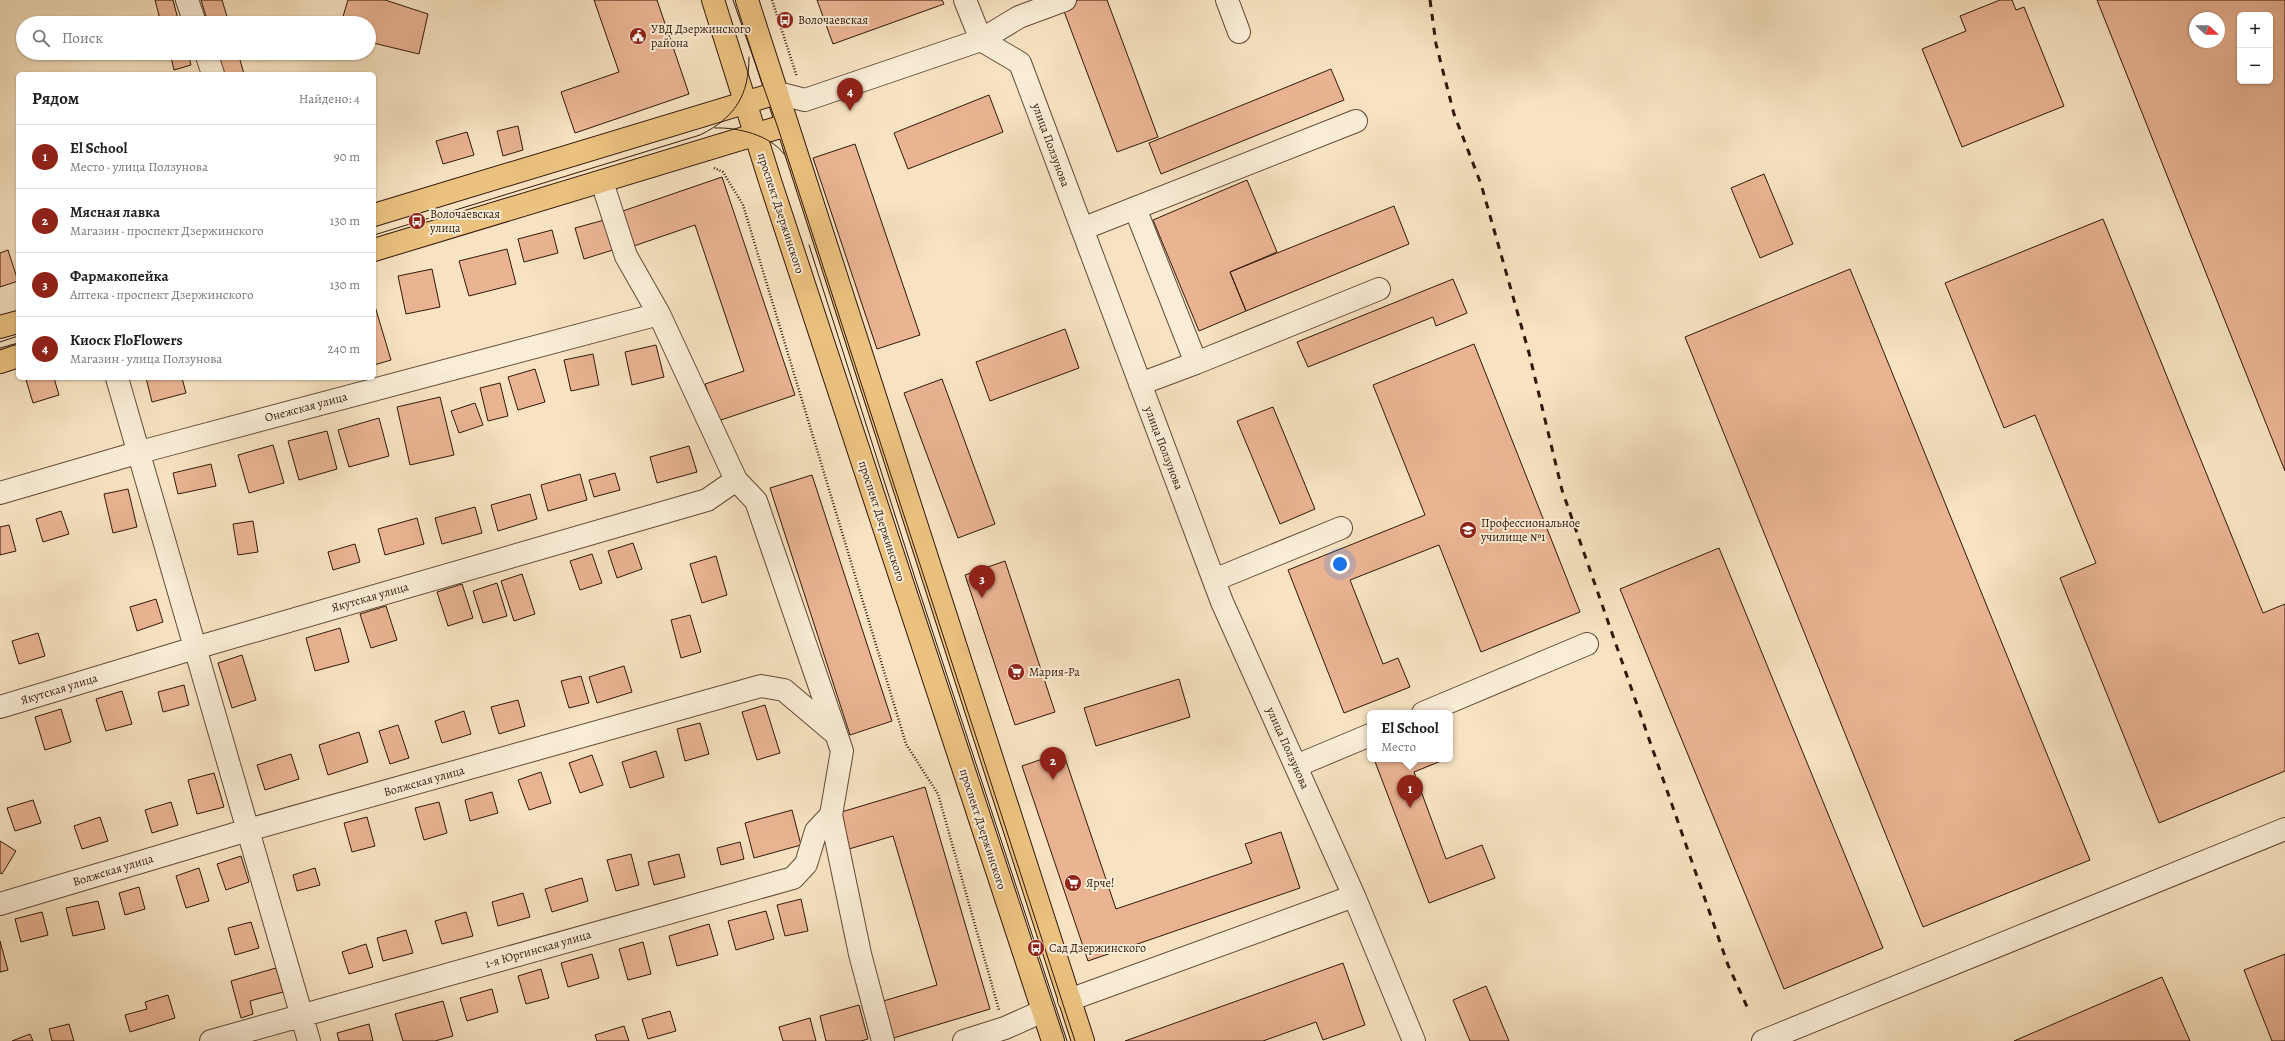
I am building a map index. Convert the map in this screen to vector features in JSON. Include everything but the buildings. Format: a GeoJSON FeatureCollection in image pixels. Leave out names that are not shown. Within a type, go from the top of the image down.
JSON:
{"type":"FeatureCollection","features":[{"type":"Feature","properties":{"kind":"main road","name":"проспект Дзержинского"},"geometry":{"type":"LineString","coordinates":[[713,0],[1053,1041]]}},
{"type":"Feature","properties":{"kind":"main road"},"geometry":{"type":"LineString","coordinates":[[747,0],[1082,1041]]}},
{"type":"Feature","properties":{"kind":"main road"},"geometry":{"type":"LineString","coordinates":[[376,214],[746,104],[777,93]]}},
{"type":"Feature","properties":{"kind":"main road"},"geometry":{"type":"LineString","coordinates":[[376,249],[602,182],[710,158],[756,135],[787,125]]}},
{"type":"Feature","properties":{"kind":"main road"},"geometry":{"type":"LineString","coordinates":[[0,327],[16,323]]}},
{"type":"Feature","properties":{"kind":"main road"},"geometry":{"type":"LineString","coordinates":[[0,362],[16,357]]}},
{"type":"Feature","properties":{"kind":"main road"},"geometry":{"type":"LineString","coordinates":[[1043,1011],[1069,1000]]}},
{"type":"Feature","properties":{"kind":"street"},"geometry":{"type":"LineString","coordinates":[[187,0],[193,16]]}},
{"type":"Feature","properties":{"kind":"street"},"geometry":{"type":"LineString","coordinates":[[965,0],[981,40]]}},
{"type":"Feature","properties":{"kind":"street"},"geometry":{"type":"LineString","coordinates":[[777,93],[804,100],[981,40],[1019,17],[1065,0]]}},
{"type":"Feature","properties":{"kind":"street"},"geometry":{"type":"LineString","coordinates":[[1227,0],[1239,32]]}},
{"type":"Feature","properties":{"kind":"street","name":"улица Ползунова"},"geometry":{"type":"LineString","coordinates":[[981,40],[1020,63],[1214,580],[1354,896],[1414,1041]]}},
{"type":"Feature","properties":{"kind":"street"},"geometry":{"type":"LineString","coordinates":[[208,60],[212,72]]}},
{"type":"Feature","properties":{"kind":"street"},"geometry":{"type":"LineString","coordinates":[[787,125],[804,100]]}},
{"type":"Feature","properties":{"kind":"street"},"geometry":{"type":"LineString","coordinates":[[1082,229],[1356,121]]}},
{"type":"Feature","properties":{"kind":"street"},"geometry":{"type":"LineString","coordinates":[[602,182],[626,256],[659,314],[736,480],[756,501],[842,751],[831,815],[860,954],[883,1041]]}},
{"type":"Feature","properties":{"kind":"street"},"geometry":{"type":"LineString","coordinates":[[1135,208],[1196,363]]}},
{"type":"Feature","properties":{"kind":"street"},"geometry":{"type":"LineString","coordinates":[[1140,384],[1379,289]]}},
{"type":"Feature","properties":{"kind":"street","name":"Онежская улица"},"geometry":{"type":"LineString","coordinates":[[0,493],[140,452],[659,314]]}},
{"type":"Feature","properties":{"kind":"street"},"geometry":{"type":"LineString","coordinates":[[118,380],[140,452],[309,1041]]}},
{"type":"Feature","properties":{"kind":"street","name":"Якутская улица"},"geometry":{"type":"LineString","coordinates":[[0,707],[195,648],[706,500],[736,480]]}},
{"type":"Feature","properties":{"kind":"street"},"geometry":{"type":"LineString","coordinates":[[1214,580],[1341,528]]}},
{"type":"Feature","properties":{"kind":"street"},"geometry":{"type":"LineString","coordinates":[[1430,710],[1587,644]]}},
{"type":"Feature","properties":{"kind":"street","name":"Волжская улица"},"geometry":{"type":"LineString","coordinates":[[0,904],[248,830],[761,686],[784,690],[836,734]]}},
{"type":"Feature","properties":{"kind":"street"},"geometry":{"type":"LineString","coordinates":[[1296,766],[1367,736]]}},
{"type":"Feature","properties":{"kind":"street","name":"1-я Юргинская улица"},"geometry":{"type":"LineString","coordinates":[[211,1041],[792,878],[806,864],[816,832],[831,815]]}},
{"type":"Feature","properties":{"kind":"street"},"geometry":{"type":"LineString","coordinates":[[1763,1041],[2285,829]]}},
{"type":"Feature","properties":{"kind":"street"},"geometry":{"type":"LineString","coordinates":[[1069,1000],[1354,896]]}},
{"type":"Feature","properties":{"kind":"street"},"geometry":{"type":"LineString","coordinates":[[964,1041],[1005,1028],[1043,1011]]}},
{"type":"Feature","properties":{"kind":"path"},"geometry":{"type":"LineString","coordinates":[[772,0],[804,100]]}},
{"type":"Feature","properties":{"kind":"path"},"geometry":{"type":"LineString","coordinates":[[710,158],[723,172],[742,205],[906,744],[938,794],[997,1005],[1005,1028]]}},
{"type":"Feature","properties":{"kind":"tram line"},"geometry":{"type":"LineString","coordinates":[[733,0],[778,128],[1075,1041]]}},
{"type":"Feature","properties":{"kind":"tram line"},"geometry":{"type":"LineString","coordinates":[[376,234],[700,135],[722,121],[738,104],[746,83],[749,57]]}},
{"type":"Feature","properties":{"kind":"tram line"},"geometry":{"type":"LineString","coordinates":[[715,128],[733,129],[762,137],[778,147],[784,154]]}},
{"type":"Feature","properties":{"kind":"tram line"},"geometry":{"type":"LineString","coordinates":[[809,245],[916,581],[1067,1041]]}},
{"type":"Feature","properties":{"kind":"tram line"},"geometry":{"type":"LineString","coordinates":[[0,342],[16,337]]}},
{"type":"Feature","properties":{"kind":"tram line"},"geometry":{"type":"LineString","coordinates":[[0,348],[16,344]]}},
{"type":"Feature","properties":{"kind":"railway"},"geometry":{"type":"LineString","coordinates":[[1430,0],[1436,44],[1454,114],[1481,184],[1529,353],[1562,490],[1728,965],[1749,1011]]}},
{"type":"Feature","properties":{"kind":"place","name":"Волочаевская"},"geometry":{"type":"Point","coordinates":[785,20]}},
{"type":"Feature","properties":{"kind":"place","name":"УВД Дзержинского района"},"geometry":{"type":"Point","coordinates":[638,36]}},
{"type":"Feature","properties":{"kind":"place","name":"Киоск FloFlowers"},"geometry":{"type":"Point","coordinates":[850,111]}},
{"type":"Feature","properties":{"kind":"place","name":"Волочаевская улица"},"geometry":{"type":"Point","coordinates":[417,221]}},
{"type":"Feature","properties":{"kind":"place","name":"Профессиональное училище №1"},"geometry":{"type":"Point","coordinates":[1468,530]}},
{"type":"Feature","properties":{"kind":"place","name":"Фармакопейка"},"geometry":{"type":"Point","coordinates":[982,598]}},
{"type":"Feature","properties":{"kind":"place","name":"Мария-Ра"},"geometry":{"type":"Point","coordinates":[1016,672]}},
{"type":"Feature","properties":{"kind":"place","name":"Мясная лавка"},"geometry":{"type":"Point","coordinates":[1053,780]}},
{"type":"Feature","properties":{"kind":"place","name":"El School"},"geometry":{"type":"Point","coordinates":[1410,808]}},
{"type":"Feature","properties":{"kind":"place","name":"Ярче!"},"geometry":{"type":"Point","coordinates":[1073,883]}},
{"type":"Feature","properties":{"kind":"place","name":"Сад Дзержинского"},"geometry":{"type":"Point","coordinates":[1036,948]}}]}
